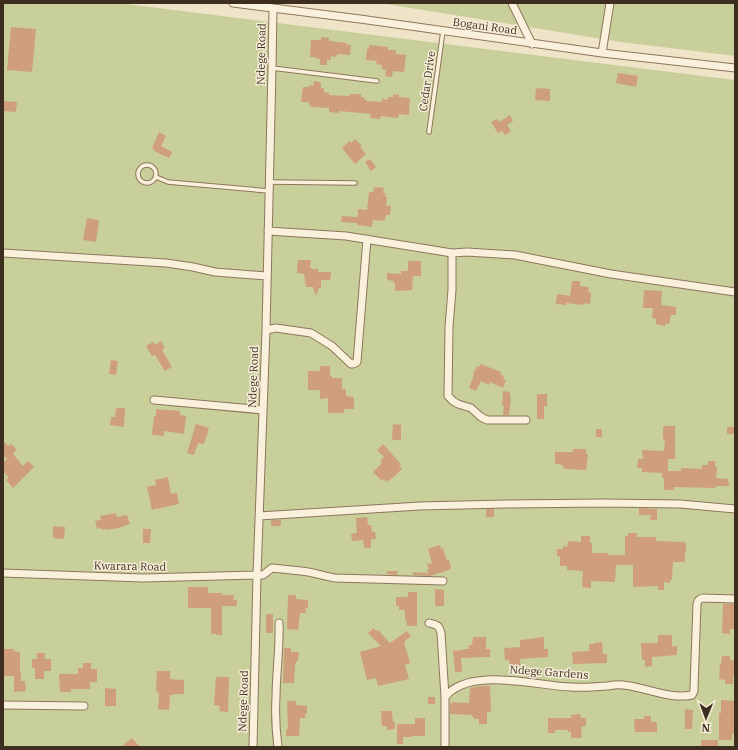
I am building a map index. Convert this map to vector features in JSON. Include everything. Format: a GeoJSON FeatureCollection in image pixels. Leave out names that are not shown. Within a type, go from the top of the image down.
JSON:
{"type":"FeatureCollection","features":[{"type":"Feature","properties":{"kind":"street","name":"Bogani Road"},"geometry":{"type":"LineString","coordinates":[[233,3],[259,4],[273,8],[532,44],[735,68]]}},
{"type":"Feature","properties":{"kind":"street"},"geometry":{"type":"LineString","coordinates":[[512,3],[532,44]]}},
{"type":"Feature","properties":{"kind":"street"},"geometry":{"type":"LineString","coordinates":[[602,53],[610,3]]}},
{"type":"Feature","properties":{"kind":"street","name":"Ndege Road"},"geometry":{"type":"LineString","coordinates":[[253,747],[257,574],[266,330],[273,8]]}},
{"type":"Feature","properties":{"kind":"street"},"geometry":{"type":"LineString","coordinates":[[268,231],[346,236],[452,254],[467,252],[515,255],[611,274],[735,292]]}},
{"type":"Feature","properties":{"kind":"street"},"geometry":{"type":"LineString","coordinates":[[266,330],[276,328],[311,333],[332,346],[351,364],[357,362],[367,239]]}},
{"type":"Feature","properties":{"kind":"street"},"geometry":{"type":"LineString","coordinates":[[3,253],[166,263],[214,272],[267,276]]}},
{"type":"Feature","properties":{"kind":"street"},"geometry":{"type":"LineString","coordinates":[[452,254],[448,396],[458,404],[471,408],[487,420],[526,420]]}},
{"type":"Feature","properties":{"kind":"street"},"geometry":{"type":"LineString","coordinates":[[154,400],[263,410]]}},
{"type":"Feature","properties":{"kind":"street"},"geometry":{"type":"LineString","coordinates":[[259,516],[420,506],[505,504],[672,504],[735,509]]}},
{"type":"Feature","properties":{"kind":"street","name":"Kwarara Road"},"geometry":{"type":"LineString","coordinates":[[3,573],[143,578],[263,575],[272,568],[301,571],[335,578],[443,581]]}},
{"type":"Feature","properties":{"kind":"street","name":"Ndege Gardens"},"geometry":{"type":"LineString","coordinates":[[445,697],[451,690],[460,685],[486,680],[504,680],[572,688],[621,684],[666,694],[680,696],[692,695],[694,692],[696,612],[698,600],[703,598],[735,598]]}},
{"type":"Feature","properties":{"kind":"street"},"geometry":{"type":"LineString","coordinates":[[278,747],[276,697],[280,642],[279,623]]}},
{"type":"Feature","properties":{"kind":"street"},"geometry":{"type":"LineString","coordinates":[[429,623],[436,625],[440,630],[445,697],[445,747]]}},
{"type":"Feature","properties":{"kind":"street"},"geometry":{"type":"LineString","coordinates":[[3,705],[84,706]]}},
{"type":"Feature","properties":{"kind":"lane","name":"Cedar Drive"},"geometry":{"type":"LineString","coordinates":[[429,132],[443,31]]}},
{"type":"Feature","properties":{"kind":"lane"},"geometry":{"type":"LineString","coordinates":[[272,68],[377,81]]}},
{"type":"Feature","properties":{"kind":"lane"},"geometry":{"type":"LineString","coordinates":[[149,164],[156,171],[156,177],[151,182],[145,183],[139,180],[137,173],[142,165],[149,164]]}},
{"type":"Feature","properties":{"kind":"lane"},"geometry":{"type":"LineString","coordinates":[[156,177],[168,182],[269,190]]}},
{"type":"Feature","properties":{"kind":"lane"},"geometry":{"type":"LineString","coordinates":[[270,182],[355,183]]}},
{"type":"Feature","properties":{"kind":"green space"},"geometry":{"type":"Polygon","coordinates":[[[3,3],[119,3],[735,80],[735,747],[3,747],[3,3]]]}},
{"type":"Feature","properties":{"kind":"green space"},"geometry":{"type":"Polygon","coordinates":[[[379,3],[735,3],[735,56],[621,42],[379,3]]]}},
{"type":"Feature","properties":{"kind":"building"},"geometry":{"type":"Polygon","coordinates":[[[11,27],[36,29],[32,72],[7,70],[11,27]]]}},
{"type":"Feature","properties":{"kind":"building"},"geometry":{"type":"Polygon","coordinates":[[[321,37],[329,38],[329,41],[347,43],[346,45],[351,45],[350,55],[337,54],[337,57],[331,56],[331,60],[327,60],[327,65],[320,65],[320,59],[310,57],[311,40],[321,40],[321,37]]]}},
{"type":"Feature","properties":{"kind":"building"},"geometry":{"type":"Polygon","coordinates":[[[369,45],[388,47],[388,50],[396,50],[396,54],[406,55],[404,72],[393,71],[392,77],[385,76],[386,70],[382,69],[382,65],[376,64],[377,61],[366,60],[369,45]]]}},
{"type":"Feature","properties":{"kind":"building"},"geometry":{"type":"Polygon","coordinates":[[[618,73],[638,76],[636,87],[616,83],[618,73]]]}},
{"type":"Feature","properties":{"kind":"building"},"geometry":{"type":"Polygon","coordinates":[[[314,81],[321,82],[321,88],[324,88],[324,92],[329,93],[329,95],[349,96],[349,94],[361,94],[361,97],[364,97],[366,101],[382,102],[382,99],[388,100],[388,97],[393,97],[393,94],[399,95],[399,97],[410,98],[409,115],[399,114],[398,118],[381,116],[380,119],[370,118],[371,114],[339,111],[339,113],[329,112],[329,108],[310,107],[311,105],[309,105],[309,102],[301,102],[303,87],[309,87],[309,85],[313,86],[314,81]]]}},
{"type":"Feature","properties":{"kind":"building"},"geometry":{"type":"Polygon","coordinates":[[[536,88],[550,89],[550,101],[535,100],[536,88]]]}},
{"type":"Feature","properties":{"kind":"building"},"geometry":{"type":"Polygon","coordinates":[[[3,101],[17,102],[16,112],[3,111],[3,101]]]}},
{"type":"Feature","properties":{"kind":"building"},"geometry":{"type":"Polygon","coordinates":[[[510,115],[513,121],[507,125],[511,131],[505,135],[502,131],[498,133],[491,122],[497,119],[499,122],[510,115]]]}},
{"type":"Feature","properties":{"kind":"building"},"geometry":{"type":"Polygon","coordinates":[[[159,132],[166,136],[161,146],[172,152],[169,158],[154,151],[155,150],[152,148],[159,132]]]}},
{"type":"Feature","properties":{"kind":"building"},"geometry":{"type":"Polygon","coordinates":[[[355,139],[362,146],[360,147],[366,154],[355,164],[342,148],[350,141],[351,143],[355,139]]]}},
{"type":"Feature","properties":{"kind":"building"},"geometry":{"type":"Polygon","coordinates":[[[370,159],[376,167],[371,171],[365,162],[370,159]]]}},
{"type":"Feature","properties":{"kind":"building"},"geometry":{"type":"Polygon","coordinates":[[[374,187],[384,188],[383,193],[386,194],[385,197],[387,197],[386,206],[391,206],[390,215],[386,215],[385,220],[383,221],[373,220],[372,227],[357,225],[357,223],[341,222],[342,216],[358,217],[358,209],[367,210],[369,192],[373,192],[374,187]]]}},
{"type":"Feature","properties":{"kind":"building"},"geometry":{"type":"Polygon","coordinates":[[[87,218],[99,220],[96,242],[83,240],[87,218]]]}},
{"type":"Feature","properties":{"kind":"building"},"geometry":{"type":"Polygon","coordinates":[[[298,260],[311,260],[310,268],[318,269],[318,272],[331,272],[330,280],[321,280],[321,288],[319,288],[316,296],[313,287],[306,287],[304,274],[297,273],[298,260]]]}},
{"type":"Feature","properties":{"kind":"building"},"geometry":{"type":"Polygon","coordinates":[[[408,261],[421,261],[421,276],[413,276],[412,290],[395,291],[395,283],[394,281],[387,280],[387,273],[401,274],[401,271],[408,271],[408,261]]]}},
{"type":"Feature","properties":{"kind":"building"},"geometry":{"type":"Polygon","coordinates":[[[572,281],[580,281],[580,286],[589,287],[588,292],[591,293],[590,304],[556,304],[557,294],[570,296],[572,281]]]}},
{"type":"Feature","properties":{"kind":"building"},"geometry":{"type":"Polygon","coordinates":[[[644,290],[662,291],[661,305],[676,307],[676,315],[671,315],[669,324],[665,324],[665,326],[656,324],[656,319],[652,318],[653,308],[643,308],[644,290]]]}},
{"type":"Feature","properties":{"kind":"building"},"geometry":{"type":"Polygon","coordinates":[[[161,341],[165,348],[162,350],[172,367],[165,371],[155,355],[152,356],[146,346],[153,342],[155,345],[161,341]]]}},
{"type":"Feature","properties":{"kind":"building"},"geometry":{"type":"Polygon","coordinates":[[[111,360],[118,361],[116,375],[109,374],[111,360]]]}},
{"type":"Feature","properties":{"kind":"building"},"geometry":{"type":"Polygon","coordinates":[[[481,364],[501,372],[500,374],[504,376],[503,379],[506,380],[503,388],[490,382],[489,385],[481,381],[476,391],[469,388],[477,366],[479,367],[481,364]]]}},
{"type":"Feature","properties":{"kind":"building"},"geometry":{"type":"Polygon","coordinates":[[[320,366],[330,366],[330,376],[332,376],[332,378],[342,378],[342,389],[346,389],[346,396],[354,397],[354,409],[344,409],[344,413],[328,413],[328,398],[320,399],[320,390],[308,390],[308,371],[320,371],[320,366]]]}},
{"type":"Feature","properties":{"kind":"building"},"geometry":{"type":"Polygon","coordinates":[[[503,391],[510,392],[511,398],[509,415],[503,415],[503,391]]]}},
{"type":"Feature","properties":{"kind":"building"},"geometry":{"type":"Polygon","coordinates":[[[537,394],[547,394],[547,406],[544,406],[544,419],[537,419],[537,394]]]}},
{"type":"Feature","properties":{"kind":"building"},"geometry":{"type":"Polygon","coordinates":[[[116,408],[125,408],[124,427],[110,425],[111,417],[115,417],[116,408]]]}},
{"type":"Feature","properties":{"kind":"building"},"geometry":{"type":"Polygon","coordinates":[[[156,409],[180,411],[180,415],[186,416],[184,434],[164,431],[164,436],[152,435],[156,409]]]}},
{"type":"Feature","properties":{"kind":"building"},"geometry":{"type":"Polygon","coordinates":[[[196,424],[209,428],[204,444],[198,443],[194,455],[187,453],[196,424]]]}},
{"type":"Feature","properties":{"kind":"building"},"geometry":{"type":"Polygon","coordinates":[[[393,424],[401,425],[401,440],[392,440],[393,424]]]}},
{"type":"Feature","properties":{"kind":"building"},"geometry":{"type":"Polygon","coordinates":[[[663,426],[675,426],[675,459],[668,459],[668,471],[681,471],[681,468],[702,469],[702,465],[708,465],[708,461],[715,461],[715,466],[717,469],[716,478],[728,479],[729,486],[716,486],[715,488],[674,487],[674,490],[664,490],[664,478],[662,478],[662,473],[642,472],[642,468],[637,468],[638,459],[643,459],[642,450],[664,451],[665,439],[663,439],[663,426]]]}},
{"type":"Feature","properties":{"kind":"building"},"geometry":{"type":"Polygon","coordinates":[[[727,427],[735,427],[735,434],[727,434],[727,427]]]}},
{"type":"Feature","properties":{"kind":"building"},"geometry":{"type":"Polygon","coordinates":[[[596,429],[602,429],[602,437],[596,437],[596,429]]]}},
{"type":"Feature","properties":{"kind":"building"},"geometry":{"type":"Polygon","coordinates":[[[3,441],[9,446],[11,444],[17,449],[13,454],[23,466],[28,461],[34,467],[13,488],[6,480],[9,478],[3,471],[3,462],[7,459],[3,455],[3,441]]]}},
{"type":"Feature","properties":{"kind":"building"},"geometry":{"type":"Polygon","coordinates":[[[383,444],[401,464],[399,466],[402,469],[386,482],[384,479],[382,481],[373,472],[382,463],[380,461],[384,457],[377,450],[383,444]]]}},
{"type":"Feature","properties":{"kind":"building"},"geometry":{"type":"Polygon","coordinates":[[[573,449],[586,449],[586,454],[588,454],[586,470],[568,469],[563,468],[564,466],[561,466],[561,464],[555,464],[555,452],[573,452],[573,449]]]}},
{"type":"Feature","properties":{"kind":"building"},"geometry":{"type":"Polygon","coordinates":[[[168,477],[171,494],[177,493],[179,504],[152,510],[147,487],[156,485],[155,480],[168,477]]]}},
{"type":"Feature","properties":{"kind":"building"},"geometry":{"type":"Polygon","coordinates":[[[639,508],[657,509],[657,520],[650,520],[651,515],[639,515],[639,508]]]}},
{"type":"Feature","properties":{"kind":"building"},"geometry":{"type":"Polygon","coordinates":[[[486,509],[494,509],[494,517],[486,517],[486,509]]]}},
{"type":"Feature","properties":{"kind":"building"},"geometry":{"type":"Polygon","coordinates":[[[116,513],[117,517],[127,515],[130,524],[107,530],[102,530],[101,528],[97,529],[95,521],[101,520],[100,516],[116,513]]]}},
{"type":"Feature","properties":{"kind":"building"},"geometry":{"type":"Polygon","coordinates":[[[367,517],[368,525],[371,525],[372,532],[375,532],[376,539],[371,539],[371,548],[364,548],[363,540],[352,541],[351,534],[357,533],[356,518],[367,517]]]}},
{"type":"Feature","properties":{"kind":"building"},"geometry":{"type":"Polygon","coordinates":[[[271,520],[281,520],[281,526],[271,526],[271,520]]]}},
{"type":"Feature","properties":{"kind":"building"},"geometry":{"type":"Polygon","coordinates":[[[53,526],[65,527],[64,539],[53,538],[53,526]]]}},
{"type":"Feature","properties":{"kind":"building"},"geometry":{"type":"Polygon","coordinates":[[[143,529],[151,529],[150,543],[143,543],[143,529]]]}},
{"type":"Feature","properties":{"kind":"building"},"geometry":{"type":"Polygon","coordinates":[[[628,533],[637,533],[637,537],[656,537],[656,541],[685,542],[685,562],[673,562],[672,580],[670,580],[670,583],[664,582],[664,590],[658,590],[658,586],[633,587],[633,565],[616,565],[615,582],[591,581],[591,588],[582,587],[583,571],[567,570],[567,566],[560,566],[560,557],[557,556],[557,549],[563,549],[563,546],[567,547],[568,541],[581,542],[581,536],[590,536],[592,553],[625,555],[625,536],[628,536],[628,533]]]}},
{"type":"Feature","properties":{"kind":"building"},"geometry":{"type":"Polygon","coordinates":[[[440,545],[441,549],[443,548],[447,561],[449,560],[451,568],[430,576],[413,575],[413,572],[428,573],[427,570],[429,569],[427,564],[432,563],[428,549],[440,545]]]}},
{"type":"Feature","properties":{"kind":"building"},"geometry":{"type":"Polygon","coordinates":[[[387,571],[398,571],[397,575],[387,574],[387,571]]]}},
{"type":"Feature","properties":{"kind":"building"},"geometry":{"type":"Polygon","coordinates":[[[188,587],[208,587],[208,593],[234,595],[233,600],[237,600],[237,606],[222,606],[222,635],[211,634],[211,608],[188,608],[188,587]]]}},
{"type":"Feature","properties":{"kind":"building"},"geometry":{"type":"Polygon","coordinates":[[[435,589],[444,590],[444,606],[435,606],[435,589]]]}},
{"type":"Feature","properties":{"kind":"building"},"geometry":{"type":"Polygon","coordinates":[[[408,592],[417,592],[417,626],[407,626],[405,620],[405,610],[399,610],[399,606],[396,606],[396,597],[408,597],[408,592]]]}},
{"type":"Feature","properties":{"kind":"building"},"geometry":{"type":"Polygon","coordinates":[[[288,595],[296,595],[296,599],[308,600],[308,608],[305,608],[306,613],[300,613],[298,630],[287,629],[288,595]]]}},
{"type":"Feature","properties":{"kind":"building"},"geometry":{"type":"Polygon","coordinates":[[[723,604],[735,604],[735,629],[730,629],[730,634],[722,633],[723,604]]]}},
{"type":"Feature","properties":{"kind":"building"},"geometry":{"type":"Polygon","coordinates":[[[266,614],[273,614],[273,633],[266,633],[266,614]]]}},
{"type":"Feature","properties":{"kind":"building"},"geometry":{"type":"Polygon","coordinates":[[[374,628],[376,631],[378,630],[390,643],[407,631],[411,636],[404,642],[410,663],[405,665],[409,679],[378,686],[376,678],[367,680],[360,652],[381,646],[368,633],[374,628]]]}},
{"type":"Feature","properties":{"kind":"building"},"geometry":{"type":"Polygon","coordinates":[[[658,635],[672,635],[672,647],[677,646],[677,655],[652,657],[652,666],[645,667],[645,660],[642,660],[641,643],[658,643],[658,635]]]}},
{"type":"Feature","properties":{"kind":"building"},"geometry":{"type":"Polygon","coordinates":[[[473,637],[486,637],[486,649],[490,649],[490,657],[461,658],[462,672],[455,672],[453,651],[469,649],[469,645],[472,645],[473,637]]]}},
{"type":"Feature","properties":{"kind":"building"},"geometry":{"type":"Polygon","coordinates":[[[544,637],[544,649],[548,649],[548,657],[520,659],[521,671],[514,671],[514,666],[510,666],[509,660],[505,660],[504,648],[520,647],[520,640],[544,637]]]}},
{"type":"Feature","properties":{"kind":"building"},"geometry":{"type":"Polygon","coordinates":[[[602,642],[603,654],[607,654],[607,663],[573,664],[572,652],[589,651],[589,644],[602,642]]]}},
{"type":"Feature","properties":{"kind":"building"},"geometry":{"type":"Polygon","coordinates":[[[284,648],[291,648],[291,652],[299,652],[298,661],[296,661],[295,666],[294,683],[283,683],[284,648]]]}},
{"type":"Feature","properties":{"kind":"building"},"geometry":{"type":"Polygon","coordinates":[[[4,649],[14,649],[14,651],[20,652],[21,681],[25,681],[26,691],[14,692],[14,676],[4,676],[4,649]]]}},
{"type":"Feature","properties":{"kind":"building"},"geometry":{"type":"Polygon","coordinates":[[[37,653],[45,653],[45,659],[51,659],[51,671],[44,671],[44,679],[35,679],[35,668],[32,668],[32,659],[37,659],[37,653]]]}},
{"type":"Feature","properties":{"kind":"building"},"geometry":{"type":"Polygon","coordinates":[[[722,656],[730,656],[730,660],[735,661],[733,684],[725,684],[725,680],[719,679],[722,656]]]}},
{"type":"Feature","properties":{"kind":"building"},"geometry":{"type":"Polygon","coordinates":[[[83,663],[91,663],[91,669],[97,669],[97,682],[90,682],[90,689],[71,689],[71,692],[60,692],[59,674],[78,674],[78,668],[83,668],[83,663]]]}},
{"type":"Feature","properties":{"kind":"building"},"geometry":{"type":"Polygon","coordinates":[[[157,671],[170,671],[170,679],[184,680],[184,694],[170,695],[169,710],[158,709],[159,693],[156,691],[157,671]]]}},
{"type":"Feature","properties":{"kind":"building"},"geometry":{"type":"Polygon","coordinates":[[[216,677],[229,677],[228,712],[219,711],[220,706],[214,705],[216,677]]]}},
{"type":"Feature","properties":{"kind":"building"},"geometry":{"type":"Polygon","coordinates":[[[490,686],[491,712],[487,712],[487,724],[479,724],[479,719],[474,719],[472,715],[450,714],[450,703],[469,703],[470,688],[490,686]]]}},
{"type":"Feature","properties":{"kind":"building"},"geometry":{"type":"Polygon","coordinates":[[[105,688],[116,689],[116,706],[105,706],[105,688]]]}},
{"type":"Feature","properties":{"kind":"building"},"geometry":{"type":"Polygon","coordinates":[[[428,697],[435,697],[435,704],[428,704],[428,697]]]}},
{"type":"Feature","properties":{"kind":"building"},"geometry":{"type":"Polygon","coordinates":[[[721,700],[735,701],[735,734],[732,734],[732,740],[719,740],[719,713],[721,713],[721,700]]]}},
{"type":"Feature","properties":{"kind":"building"},"geometry":{"type":"Polygon","coordinates":[[[287,701],[296,701],[296,705],[307,706],[307,714],[305,714],[305,718],[300,718],[299,736],[286,736],[286,729],[288,729],[287,701]]]}},
{"type":"Feature","properties":{"kind":"building"},"geometry":{"type":"Polygon","coordinates":[[[685,709],[693,710],[692,729],[685,729],[685,709]]]}},
{"type":"Feature","properties":{"kind":"building"},"geometry":{"type":"Polygon","coordinates":[[[381,711],[392,711],[395,729],[387,730],[387,726],[382,726],[381,711]]]}},
{"type":"Feature","properties":{"kind":"building"},"geometry":{"type":"Polygon","coordinates":[[[580,714],[581,718],[586,718],[586,726],[581,727],[582,738],[571,738],[571,731],[568,732],[568,730],[555,730],[555,733],[548,733],[548,718],[571,718],[571,715],[580,714]]]}},
{"type":"Feature","properties":{"kind":"building"},"geometry":{"type":"Polygon","coordinates":[[[644,716],[651,716],[651,722],[657,722],[657,732],[635,732],[634,719],[644,719],[644,716]]]}},
{"type":"Feature","properties":{"kind":"building"},"geometry":{"type":"Polygon","coordinates":[[[415,718],[425,718],[425,736],[403,737],[403,744],[397,744],[397,724],[415,724],[415,718]]]}},
{"type":"Feature","properties":{"kind":"building"},"geometry":{"type":"Polygon","coordinates":[[[132,738],[140,747],[121,747],[132,738]]]}},
{"type":"Feature","properties":{"kind":"building"},"geometry":{"type":"Polygon","coordinates":[[[701,740],[718,740],[718,747],[701,747],[701,740]]]}}]}
